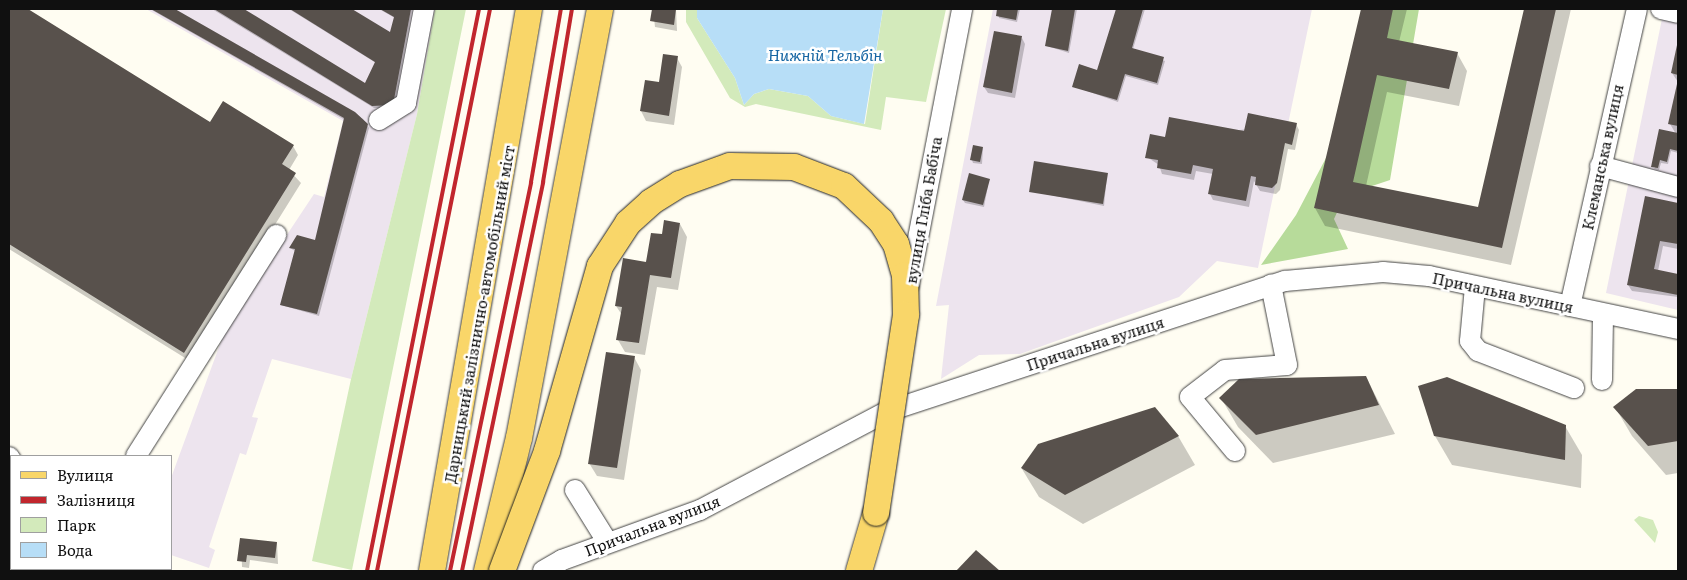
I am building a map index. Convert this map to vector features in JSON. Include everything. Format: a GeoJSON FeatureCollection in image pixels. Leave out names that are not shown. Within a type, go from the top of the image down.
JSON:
{"type":"FeatureCollection","features":[{"type":"Feature","properties":{"kind":"main road","name":"Дарницький залізнично-автомобільний міст"},"geometry":{"type":"LineString","coordinates":[[432,571],[524,56],[529,9]]}},
{"type":"Feature","properties":{"kind":"main road"},"geometry":{"type":"LineString","coordinates":[[487,571],[519,438],[600,9]]}},
{"type":"Feature","properties":{"kind":"main road"},"geometry":{"type":"LineString","coordinates":[[502,571],[548,451],[600,266],[628,223],[651,202],[680,184],[730,166],[794,167],[844,186],[862,200],[896,244],[905,275],[906,315],[876,513],[875,571]]}},
{"type":"Feature","properties":{"kind":"main road"},"geometry":{"type":"LineString","coordinates":[[859,571],[876,513]]}},
{"type":"Feature","properties":{"kind":"street"},"geometry":{"type":"LineString","coordinates":[[380,120],[406,103],[424,9]]}},
{"type":"Feature","properties":{"kind":"street","name":"вулиця Гліба Бабіча"},"geometry":{"type":"LineString","coordinates":[[886,412],[962,9]]}},
{"type":"Feature","properties":{"kind":"street","name":"Клеманська вулиця"},"geometry":{"type":"LineString","coordinates":[[1570,306],[1600,166],[1637,9]]}},
{"type":"Feature","properties":{"kind":"street"},"geometry":{"type":"LineString","coordinates":[[1661,9],[1678,13]]}},
{"type":"Feature","properties":{"kind":"street"},"geometry":{"type":"LineString","coordinates":[[1600,166],[1678,187]]}},
{"type":"Feature","properties":{"kind":"street"},"geometry":{"type":"LineString","coordinates":[[137,455],[276,235]]}},
{"type":"Feature","properties":{"kind":"street","name":"Причальна вулиця"},"geometry":{"type":"LineString","coordinates":[[543,571],[608,543],[700,510],[886,412],[1271,286],[1336,274],[1383,272],[1475,287],[1678,329]]}},
{"type":"Feature","properties":{"kind":"street"},"geometry":{"type":"LineString","coordinates":[[1235,451],[1190,397],[1225,370],[1287,365],[1271,286]]}},
{"type":"Feature","properties":{"kind":"street"},"geometry":{"type":"LineString","coordinates":[[1475,287],[1470,341],[1478,351],[1574,388]]}},
{"type":"Feature","properties":{"kind":"street"},"geometry":{"type":"LineString","coordinates":[[1602,380],[1603,314]]}},
{"type":"Feature","properties":{"kind":"street"},"geometry":{"type":"LineString","coordinates":[[575,490],[608,543]]}},
{"type":"Feature","properties":{"kind":"shaded area"},"geometry":{"type":"Polygon","coordinates":[[[146,9],[435,9],[417,114],[351,379],[272,359],[252,417],[258,418],[246,455],[240,453],[209,547],[215,550],[209,568],[172,555],[172,475],[227,325],[314,194],[324,197],[343,121],[146,9]]]}},
{"type":"Feature","properties":{"kind":"shaded area"},"geometry":{"type":"Polygon","coordinates":[[[993,9],[1312,9],[1258,268],[1217,261],[1179,297],[1020,354],[979,355],[941,379],[949,305],[936,306],[993,9]]]}},
{"type":"Feature","properties":{"kind":"shaded area"},"geometry":{"type":"Polygon","coordinates":[[[1664,9],[1678,9],[1678,310],[1606,293],[1664,9]]]}},
{"type":"Feature","properties":{"kind":"green space"},"geometry":{"type":"Polygon","coordinates":[[[435,9],[466,9],[352,570],[312,561],[351,379],[417,114],[435,9]]]}},
{"type":"Feature","properties":{"kind":"green space"},"geometry":{"type":"Polygon","coordinates":[[[686,9],[697,9],[697,18],[735,78],[744,105],[754,94],[769,89],[808,96],[831,116],[865,124],[883,9],[946,9],[926,102],[886,97],[881,130],[756,104],[745,107],[730,98],[686,22],[686,9]]]}},
{"type":"Feature","properties":{"kind":"green space"},"geometry":{"type":"Polygon","coordinates":[[[1372,9],[1419,9],[1390,180],[1345,195],[1334,219],[1348,249],[1261,265],[1296,215],[1327,156],[1346,107],[1372,9]]]}},
{"type":"Feature","properties":{"kind":"green space"},"geometry":{"type":"Polygon","coordinates":[[[1639,516],[1653,520],[1658,532],[1655,543],[1634,520],[1639,516]]]}},
{"type":"Feature","properties":{"kind":"water","name":"Нижній Тельбін"},"geometry":{"type":"Polygon","coordinates":[[[697,9],[883,9],[864,124],[831,116],[808,96],[769,89],[754,94],[744,105],[735,78],[697,18],[697,9]]]}},
{"type":"Feature","properties":{"kind":"building"},"geometry":{"type":"Polygon","coordinates":[[[9,9],[28,9],[210,122],[223,101],[294,145],[282,164],[296,173],[184,353],[9,244],[9,9]]]}},
{"type":"Feature","properties":{"kind":"building"},"geometry":{"type":"Polygon","coordinates":[[[151,9],[175,9],[355,112],[368,124],[317,314],[280,305],[295,249],[289,248],[297,235],[315,240],[344,118],[151,9]]]}},
{"type":"Feature","properties":{"kind":"building"},"geometry":{"type":"Polygon","coordinates":[[[214,9],[244,9],[365,83],[375,62],[290,9],[352,9],[390,32],[394,17],[380,9],[411,9],[393,105],[372,106],[214,9]]]}},
{"type":"Feature","properties":{"kind":"building"},"geometry":{"type":"Polygon","coordinates":[[[652,9],[676,9],[674,25],[650,21],[652,9]]]}},
{"type":"Feature","properties":{"kind":"building"},"geometry":{"type":"Polygon","coordinates":[[[997,9],[1018,9],[1016,20],[996,16],[997,9]]]}},
{"type":"Feature","properties":{"kind":"building"},"geometry":{"type":"Polygon","coordinates":[[[1052,9],[1075,9],[1068,51],[1045,46],[1052,9]]]}},
{"type":"Feature","properties":{"kind":"building"},"geometry":{"type":"Polygon","coordinates":[[[1116,9],[1143,9],[1132,48],[1164,57],[1157,83],[1125,74],[1117,100],[1072,87],[1079,64],[1097,70],[1116,9]]]}},
{"type":"Feature","properties":{"kind":"building"},"geometry":{"type":"Polygon","coordinates":[[[1361,9],[1393,9],[1387,38],[1458,52],[1449,89],[1377,75],[1353,182],[1478,207],[1524,9],[1556,9],[1502,248],[1314,208],[1361,9]]]}},
{"type":"Feature","properties":{"kind":"building"},"geometry":{"type":"Polygon","coordinates":[[[994,31],[1022,36],[1012,93],[983,87],[994,31]]]}},
{"type":"Feature","properties":{"kind":"building"},"geometry":{"type":"Polygon","coordinates":[[[1678,45],[1678,75],[1671,73],[1678,45]]]}},
{"type":"Feature","properties":{"kind":"building"},"geometry":{"type":"Polygon","coordinates":[[[663,54],[678,56],[669,116],[640,111],[645,80],[659,82],[663,54]]]}},
{"type":"Feature","properties":{"kind":"building"},"geometry":{"type":"Polygon","coordinates":[[[1678,84],[1678,126],[1668,124],[1678,84]]]}},
{"type":"Feature","properties":{"kind":"building"},"geometry":{"type":"Polygon","coordinates":[[[1248,113],[1297,123],[1292,145],[1285,143],[1277,183],[1272,188],[1255,185],[1256,177],[1251,176],[1246,201],[1208,194],[1213,169],[1193,165],[1191,174],[1157,168],[1158,160],[1145,158],[1150,134],[1165,137],[1169,117],[1244,131],[1248,113]]]}},
{"type":"Feature","properties":{"kind":"building"},"geometry":{"type":"Polygon","coordinates":[[[1659,129],[1678,133],[1678,151],[1670,149],[1667,162],[1660,160],[1658,168],[1651,167],[1659,129]]]}},
{"type":"Feature","properties":{"kind":"building"},"geometry":{"type":"Polygon","coordinates":[[[973,145],[983,147],[980,162],[970,160],[973,145]]]}},
{"type":"Feature","properties":{"kind":"building"},"geometry":{"type":"Polygon","coordinates":[[[1034,161],[1108,173],[1103,204],[1029,192],[1034,161]]]}},
{"type":"Feature","properties":{"kind":"building"},"geometry":{"type":"Polygon","coordinates":[[[969,173],[990,179],[983,205],[962,200],[969,173]]]}},
{"type":"Feature","properties":{"kind":"building"},"geometry":{"type":"Polygon","coordinates":[[[1645,196],[1678,203],[1678,244],[1660,241],[1654,269],[1678,274],[1678,295],[1627,285],[1645,196]]]}},
{"type":"Feature","properties":{"kind":"building"},"geometry":{"type":"Polygon","coordinates":[[[664,220],[680,223],[671,278],[650,275],[639,343],[616,340],[622,307],[615,306],[623,258],[646,262],[651,233],[662,234],[664,220]]]}},
{"type":"Feature","properties":{"kind":"building"},"geometry":{"type":"Polygon","coordinates":[[[606,352],[635,356],[617,468],[588,464],[606,352]]]}},
{"type":"Feature","properties":{"kind":"building"},"geometry":{"type":"Polygon","coordinates":[[[1366,376],[1379,405],[1256,435],[1219,398],[1239,379],[1366,376]]]}},
{"type":"Feature","properties":{"kind":"building"},"geometry":{"type":"Polygon","coordinates":[[[1447,377],[1566,425],[1565,460],[1434,436],[1418,386],[1447,377]]]}},
{"type":"Feature","properties":{"kind":"building"},"geometry":{"type":"Polygon","coordinates":[[[1636,389],[1678,389],[1678,441],[1648,446],[1613,407],[1636,389]]]}},
{"type":"Feature","properties":{"kind":"building"},"geometry":{"type":"Polygon","coordinates":[[[1155,407],[1179,436],[1065,495],[1021,468],[1038,444],[1155,407]]]}},
{"type":"Feature","properties":{"kind":"building"},"geometry":{"type":"Polygon","coordinates":[[[240,538],[277,542],[275,558],[247,555],[246,562],[237,561],[240,538]]]}},
{"type":"Feature","properties":{"kind":"building"},"geometry":{"type":"Polygon","coordinates":[[[976,550],[1000,571],[956,571],[976,550]]]}},
{"type":"Feature","properties":{"kind":"railway"},"geometry":{"type":"LineString","coordinates":[[367,571],[479,9]]}},
{"type":"Feature","properties":{"kind":"railway"},"geometry":{"type":"LineString","coordinates":[[377,571],[490,9]]}},
{"type":"Feature","properties":{"kind":"railway"},"geometry":{"type":"LineString","coordinates":[[450,571],[531,182],[561,9]]}},
{"type":"Feature","properties":{"kind":"railway"},"geometry":{"type":"LineString","coordinates":[[462,571],[543,182],[572,9]]}}]}
